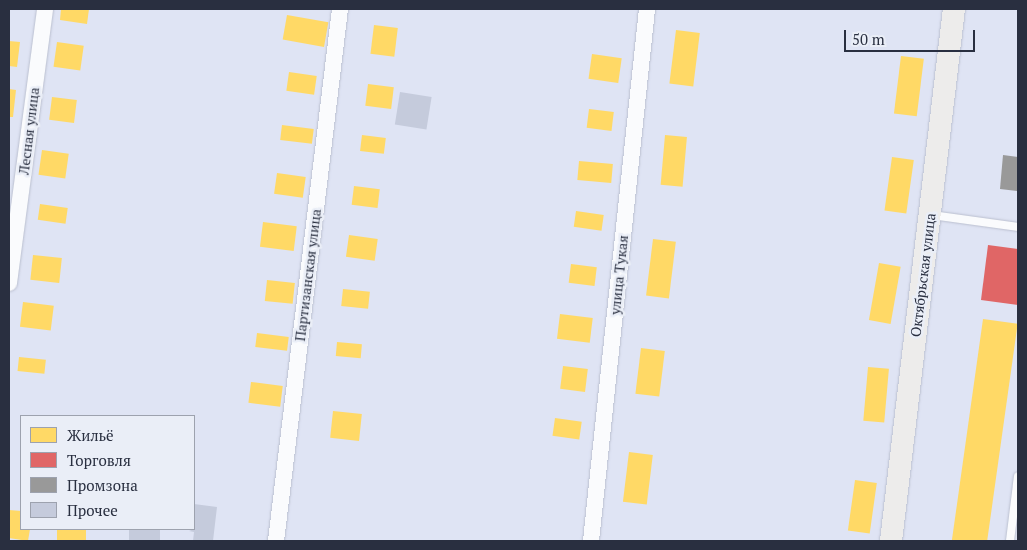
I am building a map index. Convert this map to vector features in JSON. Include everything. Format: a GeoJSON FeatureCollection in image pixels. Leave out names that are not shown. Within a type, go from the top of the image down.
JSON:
{"type":"FeatureCollection","features":[{"type":"Feature","properties":{"kind":"main road","name":"Октябрьская улица"},"geometry":{"type":"LineString","coordinates":[[891,541],[954,9]]}},
{"type":"Feature","properties":{"kind":"street","name":"Лесная улица"},"geometry":{"type":"LineString","coordinates":[[9,283],[44,9]]}},
{"type":"Feature","properties":{"kind":"street","name":"Партизанская улица"},"geometry":{"type":"LineString","coordinates":[[276,541],[340,9]]}},
{"type":"Feature","properties":{"kind":"street","name":"улица Тукая"},"geometry":{"type":"LineString","coordinates":[[591,541],[647,9]]}},
{"type":"Feature","properties":{"kind":"lane"},"geometry":{"type":"LineString","coordinates":[[930,215],[1018,227]]}},
{"type":"Feature","properties":{"kind":"lane"},"geometry":{"type":"LineString","coordinates":[[1010,541],[1018,476]]}},
{"type":"Feature","properties":{"kind":"building: Жильё"},"geometry":{"type":"Polygon","coordinates":[[[61,9],[89,9],[87,24],[60,20],[61,9]]]}},
{"type":"Feature","properties":{"kind":"building: Жильё"},"geometry":{"type":"Polygon","coordinates":[[[287,15],[328,22],[324,47],[283,40],[287,15]]]}},
{"type":"Feature","properties":{"kind":"building: Жильё"},"geometry":{"type":"Polygon","coordinates":[[[374,25],[398,28],[394,57],[370,54],[374,25]]]}},
{"type":"Feature","properties":{"kind":"building: Жильё"},"geometry":{"type":"Polygon","coordinates":[[[676,30],[700,33],[693,87],[669,84],[676,30]]]}},
{"type":"Feature","properties":{"kind":"building: Жильё"},"geometry":{"type":"Polygon","coordinates":[[[9,41],[20,42],[17,67],[9,66],[9,41]]]}},
{"type":"Feature","properties":{"kind":"building: Жильё"},"geometry":{"type":"Polygon","coordinates":[[[57,42],[84,46],[80,71],[54,67],[57,42]]]}},
{"type":"Feature","properties":{"kind":"building: Жильё"},"geometry":{"type":"Polygon","coordinates":[[[592,54],[622,58],[618,83],[589,79],[592,54]]]}},
{"type":"Feature","properties":{"kind":"building: Жильё"},"geometry":{"type":"Polygon","coordinates":[[[901,56],[924,59],[917,116],[894,114],[901,56]]]}},
{"type":"Feature","properties":{"kind":"building: Жильё"},"geometry":{"type":"Polygon","coordinates":[[[289,72],[317,76],[314,95],[286,91],[289,72]]]}},
{"type":"Feature","properties":{"kind":"building: Жильё"},"geometry":{"type":"Polygon","coordinates":[[[368,84],[394,87],[391,109],[365,106],[368,84]]]}},
{"type":"Feature","properties":{"kind":"building: Жильё"},"geometry":{"type":"Polygon","coordinates":[[[9,89],[16,90],[13,117],[9,117],[9,89]]]}},
{"type":"Feature","properties":{"kind":"building: Жильё"},"geometry":{"type":"Polygon","coordinates":[[[52,97],[77,100],[74,123],[49,120],[52,97]]]}},
{"type":"Feature","properties":{"kind":"building: Жильё"},"geometry":{"type":"Polygon","coordinates":[[[589,109],[614,112],[611,131],[587,128],[589,109]]]}},
{"type":"Feature","properties":{"kind":"building: Жильё"},"geometry":{"type":"Polygon","coordinates":[[[282,125],[314,129],[312,144],[280,140],[282,125]]]}},
{"type":"Feature","properties":{"kind":"building: Жильё"},"geometry":{"type":"Polygon","coordinates":[[[362,135],[386,138],[384,154],[360,151],[362,135]]]}},
{"type":"Feature","properties":{"kind":"building: Жильё"},"geometry":{"type":"Polygon","coordinates":[[[665,135],[687,137],[683,187],[661,185],[665,135]]]}},
{"type":"Feature","properties":{"kind":"building: Жильё"},"geometry":{"type":"Polygon","coordinates":[[[42,150],[69,154],[65,179],[39,175],[42,150]]]}},
{"type":"Feature","properties":{"kind":"building: Жильё"},"geometry":{"type":"Polygon","coordinates":[[[892,157],[914,160],[906,214],[884,210],[892,157]]]}},
{"type":"Feature","properties":{"kind":"building: Жильё"},"geometry":{"type":"Polygon","coordinates":[[[579,161],[613,164],[611,183],[577,180],[579,161]]]}},
{"type":"Feature","properties":{"kind":"building: Жильё"},"geometry":{"type":"Polygon","coordinates":[[[277,173],[306,177],[303,198],[274,194],[277,173]]]}},
{"type":"Feature","properties":{"kind":"building: Жильё"},"geometry":{"type":"Polygon","coordinates":[[[354,186],[380,189],[377,208],[352,205],[354,186]]]}},
{"type":"Feature","properties":{"kind":"building: Жильё"},"geometry":{"type":"Polygon","coordinates":[[[40,204],[68,208],[66,224],[38,220],[40,204]]]}},
{"type":"Feature","properties":{"kind":"building: Жильё"},"geometry":{"type":"Polygon","coordinates":[[[576,211],[604,215],[602,231],[574,227],[576,211]]]}},
{"type":"Feature","properties":{"kind":"building: Жильё"},"geometry":{"type":"Polygon","coordinates":[[[263,222],[297,226],[294,251],[260,247],[263,222]]]}},
{"type":"Feature","properties":{"kind":"building: Жильё"},"geometry":{"type":"Polygon","coordinates":[[[349,235],[378,239],[375,261],[346,257],[349,235]]]}},
{"type":"Feature","properties":{"kind":"building: Жильё"},"geometry":{"type":"Polygon","coordinates":[[[653,239],[676,242],[669,298],[646,296],[653,239]]]}},
{"type":"Feature","properties":{"kind":"building: Жильё"},"geometry":{"type":"Polygon","coordinates":[[[33,255],[62,258],[59,283],[30,280],[33,255]]]}},
{"type":"Feature","properties":{"kind":"building: Жильё"},"geometry":{"type":"Polygon","coordinates":[[[879,263],[901,267],[891,324],[869,320],[879,263]]]}},
{"type":"Feature","properties":{"kind":"building: Жильё"},"geometry":{"type":"Polygon","coordinates":[[[571,264],[597,267],[594,286],[569,283],[571,264]]]}},
{"type":"Feature","properties":{"kind":"building: Жильё"},"geometry":{"type":"Polygon","coordinates":[[[267,280],[295,283],[293,304],[265,301],[267,280]]]}},
{"type":"Feature","properties":{"kind":"building: Жильё"},"geometry":{"type":"Polygon","coordinates":[[[343,289],[370,292],[368,309],[341,306],[343,289]]]}},
{"type":"Feature","properties":{"kind":"building: Жильё"},"geometry":{"type":"Polygon","coordinates":[[[23,302],[54,306],[51,331],[20,327],[23,302]]]}},
{"type":"Feature","properties":{"kind":"building: Жильё"},"geometry":{"type":"Polygon","coordinates":[[[560,314],[593,318],[590,343],[557,339],[560,314]]]}},
{"type":"Feature","properties":{"kind":"building: Жильё"},"geometry":{"type":"Polygon","coordinates":[[[983,319],[1018,324],[987,541],[952,541],[983,319]]]}},
{"type":"Feature","properties":{"kind":"building: Жильё"},"geometry":{"type":"Polygon","coordinates":[[[257,333],[289,337],[287,351],[255,347],[257,333]]]}},
{"type":"Feature","properties":{"kind":"building: Жильё"},"geometry":{"type":"Polygon","coordinates":[[[337,342],[362,344],[361,358],[336,356],[337,342]]]}},
{"type":"Feature","properties":{"kind":"building: Жильё"},"geometry":{"type":"Polygon","coordinates":[[[641,348],[665,351],[659,397],[635,394],[641,348]]]}},
{"type":"Feature","properties":{"kind":"building: Жильё"},"geometry":{"type":"Polygon","coordinates":[[[19,357],[46,360],[44,374],[18,371],[19,357]]]}},
{"type":"Feature","properties":{"kind":"building: Жильё"},"geometry":{"type":"Polygon","coordinates":[[[563,366],[588,369],[585,392],[560,389],[563,366]]]}},
{"type":"Feature","properties":{"kind":"building: Жильё"},"geometry":{"type":"Polygon","coordinates":[[[868,367],[889,369],[884,423],[863,421],[868,367]]]}},
{"type":"Feature","properties":{"kind":"building: Жильё"},"geometry":{"type":"Polygon","coordinates":[[[251,382],[283,386],[280,407],[248,403],[251,382]]]}},
{"type":"Feature","properties":{"kind":"building: Жильё"},"geometry":{"type":"Polygon","coordinates":[[[333,411],[362,414],[359,441],[330,438],[333,411]]]}},
{"type":"Feature","properties":{"kind":"building: Жильё"},"geometry":{"type":"Polygon","coordinates":[[[555,418],[582,422],[579,440],[552,436],[555,418]]]}},
{"type":"Feature","properties":{"kind":"building: Жильё"},"geometry":{"type":"Polygon","coordinates":[[[629,452],[653,455],[647,505],[623,502],[629,452]]]}},
{"type":"Feature","properties":{"kind":"building: Жильё"},"geometry":{"type":"Polygon","coordinates":[[[855,480],[877,483],[870,534],[848,531],[855,480]]]}},
{"type":"Feature","properties":{"kind":"building: Жильё"},"geometry":{"type":"Polygon","coordinates":[[[9,510],[20,511],[20,530],[30,530],[28,541],[9,538],[9,510]]]}},
{"type":"Feature","properties":{"kind":"building: Жильё"},"geometry":{"type":"Polygon","coordinates":[[[57,530],[86,530],[86,541],[57,541],[57,530]]]}},
{"type":"Feature","properties":{"kind":"building: Торговля"},"geometry":{"type":"Polygon","coordinates":[[[988,245],[1018,249],[1018,305],[981,300],[988,245]]]}},
{"type":"Feature","properties":{"kind":"building: Промзона"},"geometry":{"type":"Polygon","coordinates":[[[1003,155],[1018,157],[1017,191],[1000,189],[1003,155]]]}},
{"type":"Feature","properties":{"kind":"building: Прочее"},"geometry":{"type":"Polygon","coordinates":[[[400,92],[432,97],[426,130],[395,125],[400,92]]]}},
{"type":"Feature","properties":{"kind":"building: Прочее"},"geometry":{"type":"Polygon","coordinates":[[[195,504],[217,507],[213,541],[193,541],[194,532],[189,531],[195,530],[195,504]]]}},
{"type":"Feature","properties":{"kind":"building: Прочее"},"geometry":{"type":"Polygon","coordinates":[[[129,530],[160,530],[160,541],[129,541],[129,530]]]}}]}
